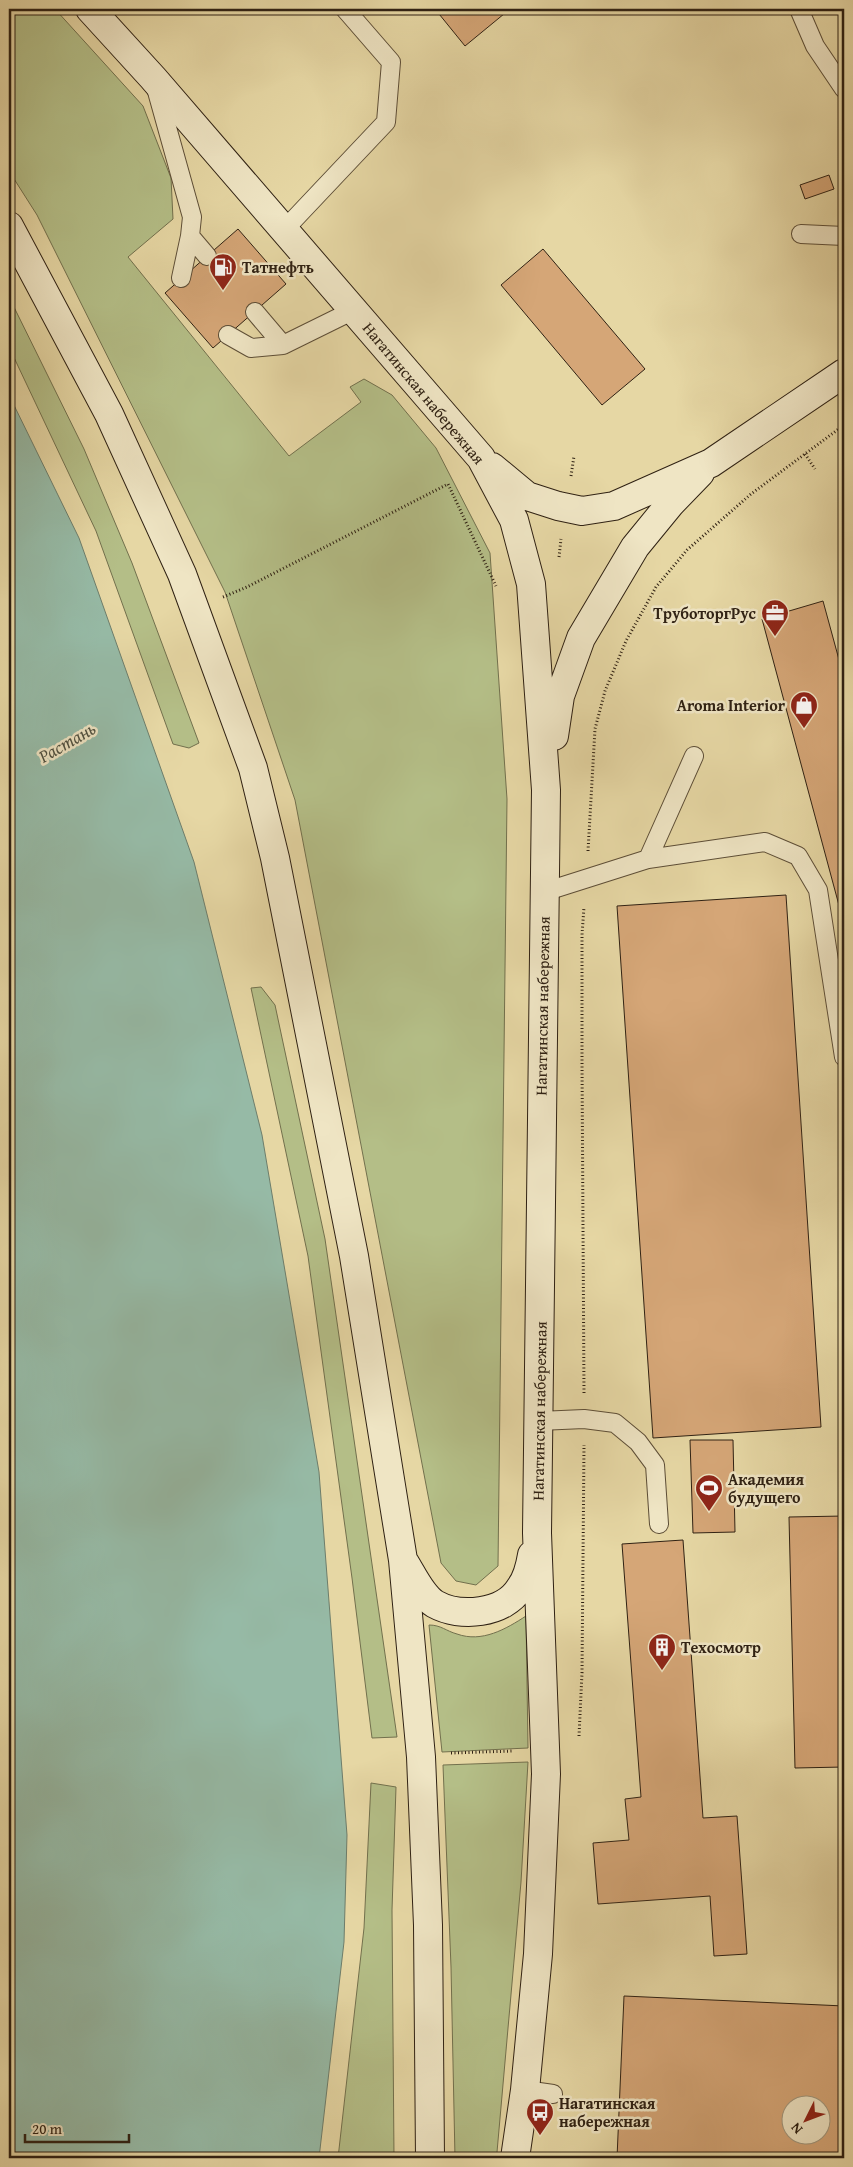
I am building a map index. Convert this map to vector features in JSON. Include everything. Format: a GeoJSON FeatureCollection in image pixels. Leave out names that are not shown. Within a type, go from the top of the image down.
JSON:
{"type":"FeatureCollection","features":[{"type":"Feature","properties":{"kind":"main road","name":"Нагатинская набережная"},"geometry":{"type":"LineString","coordinates":[[90,9],[153,78],[481,458],[514,520],[531,584],[546,790],[537,1533],[546,1774],[538,1954],[525,2090],[515,2158]]}},
{"type":"Feature","properties":{"kind":"main road"},"geometry":{"type":"LineString","coordinates":[[9,226],[109,414],[174,556],[253,768],[275,858],[354,1256],[404,1560],[421,1754],[428,1925],[430,2158]]}},
{"type":"Feature","properties":{"kind":"main road"},"geometry":{"type":"LineString","coordinates":[[481,458],[527,496],[582,511],[614,506],[711,463],[844,373]]}},
{"type":"Feature","properties":{"kind":"main road"},"geometry":{"type":"LineString","coordinates":[[546,790],[560,696],[580,638],[635,547],[671,503],[711,463]]}},
{"type":"Feature","properties":{"kind":"main road"},"geometry":{"type":"LineString","coordinates":[[404,1560],[417,1584],[434,1603],[454,1611],[479,1612],[504,1603],[520,1590],[529,1570],[537,1533]]}},
{"type":"Feature","properties":{"kind":"lane"},"geometry":{"type":"LineString","coordinates":[[284,230],[386,122],[391,62],[345,9]]}},
{"type":"Feature","properties":{"kind":"lane"},"geometry":{"type":"LineString","coordinates":[[799,9],[815,46],[844,88]]}},
{"type":"Feature","properties":{"kind":"lane"},"geometry":{"type":"LineString","coordinates":[[153,78],[192,217],[181,278]]}},
{"type":"Feature","properties":{"kind":"lane"},"geometry":{"type":"LineString","coordinates":[[801,234],[844,236]]}},
{"type":"Feature","properties":{"kind":"lane"},"geometry":{"type":"LineString","coordinates":[[190,236],[207,256]]}},
{"type":"Feature","properties":{"kind":"lane"},"geometry":{"type":"LineString","coordinates":[[228,335],[251,348],[283,344],[354,310]]}},
{"type":"Feature","properties":{"kind":"lane"},"geometry":{"type":"LineString","coordinates":[[255,312],[283,344]]}},
{"type":"Feature","properties":{"kind":"lane"},"geometry":{"type":"LineString","coordinates":[[648,859],[694,756]]}},
{"type":"Feature","properties":{"kind":"lane"},"geometry":{"type":"LineString","coordinates":[[544,892],[648,859],[765,842],[798,856],[818,890],[844,1057]]}},
{"type":"Feature","properties":{"kind":"lane"},"geometry":{"type":"LineString","coordinates":[[539,1420],[584,1419],[615,1423],[638,1442],[655,1466],[659,1524]]}},
{"type":"Feature","properties":{"kind":"lane"},"geometry":{"type":"LineString","coordinates":[[525,2090],[552,2094]]}},
{"type":"Feature","properties":{"kind":"path"},"geometry":{"type":"LineString","coordinates":[[421,1754],[578,1749],[582,1673],[584,1419],[582,954],[595,729],[605,691],[630,632],[656,587],[687,550],[751,494],[844,425]]}},
{"type":"Feature","properties":{"kind":"path"},"geometry":{"type":"LineString","coordinates":[[806,454],[815,469]]}},
{"type":"Feature","properties":{"kind":"path"},"geometry":{"type":"LineString","coordinates":[[247,587],[448,484],[499,591]]}},
{"type":"Feature","properties":{"kind":"green space"},"geometry":{"type":"Polygon","coordinates":[[[9,9],[55,9],[143,106],[171,178],[173,219],[128,257],[289,456],[361,402],[350,387],[364,379],[392,395],[436,448],[490,553],[507,799],[498,1566],[476,1585],[456,1581],[441,1563],[295,800],[225,592],[37,215],[9,171],[9,9]]]}},
{"type":"Feature","properties":{"kind":"green space"},"geometry":{"type":"Polygon","coordinates":[[[9,297],[84,449],[132,563],[199,743],[189,748],[173,744],[96,531],[9,347],[9,297]]]}},
{"type":"Feature","properties":{"kind":"green space"},"geometry":{"type":"Polygon","coordinates":[[[261,987],[275,1005],[325,1239],[397,1737],[372,1738],[308,1256],[251,988],[261,987]]]}},
{"type":"Feature","properties":{"kind":"green space"},"geometry":{"type":"Polygon","coordinates":[[[526,1616],[528,1748],[442,1752],[429,1625],[457,1634],[476,1637],[502,1630],[526,1616]]]}},
{"type":"Feature","properties":{"kind":"green space"},"geometry":{"type":"Polygon","coordinates":[[[528,1762],[521,1882],[496,2158],[455,2158],[451,1967],[443,1765],[528,1762]]]}},
{"type":"Feature","properties":{"kind":"green space"},"geometry":{"type":"Polygon","coordinates":[[[371,1783],[396,1787],[392,1910],[394,2158],[338,2158],[364,1928],[371,1783]]]}},
{"type":"Feature","properties":{"kind":"water","name":"Растань"},"geometry":{"type":"Polygon","coordinates":[[[9,395],[79,538],[194,862],[262,1135],[319,1472],[347,1835],[344,1942],[319,2158],[9,2158],[9,395]]]}},
{"type":"Feature","properties":{"kind":"building"},"geometry":{"type":"Polygon","coordinates":[[[435,9],[510,9],[465,46],[435,9]]]}},
{"type":"Feature","properties":{"kind":"building"},"geometry":{"type":"Polygon","coordinates":[[[829,175],[834,189],[805,199],[800,185],[829,175]]]}},
{"type":"Feature","properties":{"kind":"building"},"geometry":{"type":"Polygon","coordinates":[[[238,229],[286,284],[213,348],[165,293],[238,229]]]}},
{"type":"Feature","properties":{"kind":"building"},"geometry":{"type":"Polygon","coordinates":[[[543,249],[645,369],[602,405],[501,285],[543,249]]]}},
{"type":"Feature","properties":{"kind":"building"},"geometry":{"type":"Polygon","coordinates":[[[823,601],[844,678],[844,924],[762,619],[823,601]]]}},
{"type":"Feature","properties":{"kind":"building"},"geometry":{"type":"Polygon","coordinates":[[[786,895],[821,1427],[653,1438],[617,906],[786,895]]]}},
{"type":"Feature","properties":{"kind":"building"},"geometry":{"type":"Polygon","coordinates":[[[690,1440],[733,1440],[735,1532],[693,1533],[690,1440]]]}},
{"type":"Feature","properties":{"kind":"building"},"geometry":{"type":"Polygon","coordinates":[[[844,1516],[844,1767],[795,1768],[789,1517],[844,1516]]]}},
{"type":"Feature","properties":{"kind":"building","name":"Техосмотр"},"geometry":{"type":"Polygon","coordinates":[[[683,1540],[703,1818],[737,1816],[747,1954],[714,1956],[710,1896],[598,1904],[593,1843],[629,1840],[625,1799],[641,1797],[622,1544],[683,1540]]]}},
{"type":"Feature","properties":{"kind":"building"},"geometry":{"type":"Polygon","coordinates":[[[624,1996],[844,2006],[842,2158],[617,2158],[624,1996]]]}},
{"type":"Feature","properties":{"kind":"place","name":"Татнефть"},"geometry":{"type":"Point","coordinates":[223,291]}},
{"type":"Feature","properties":{"kind":"place","name":"ТруботоргРус"},"geometry":{"type":"Point","coordinates":[775,637]}},
{"type":"Feature","properties":{"kind":"place","name":"Aroma Interior"},"geometry":{"type":"Point","coordinates":[804,729]}},
{"type":"Feature","properties":{"kind":"place","name":"Академия будущего"},"geometry":{"type":"Point","coordinates":[709,1512]}},
{"type":"Feature","properties":{"kind":"place","name":"Техосмотр"},"geometry":{"type":"Point","coordinates":[662,1671]}},
{"type":"Feature","properties":{"kind":"place","name":"Нагатинская набережная"},"geometry":{"type":"Point","coordinates":[540,2136]}}]}
